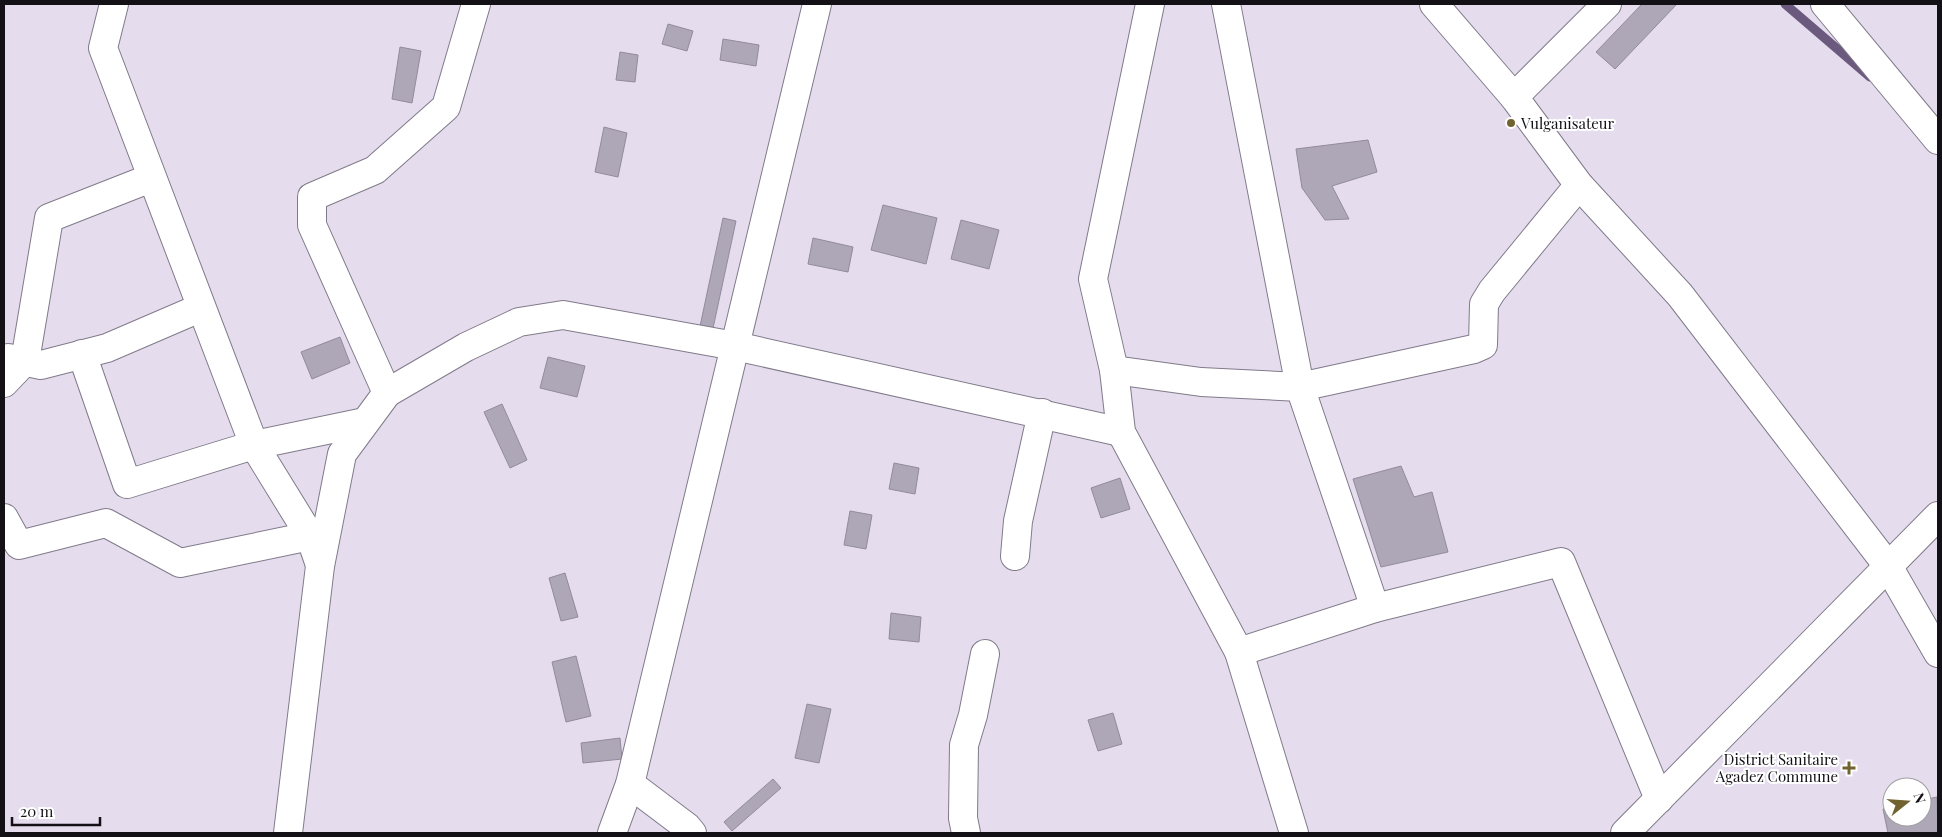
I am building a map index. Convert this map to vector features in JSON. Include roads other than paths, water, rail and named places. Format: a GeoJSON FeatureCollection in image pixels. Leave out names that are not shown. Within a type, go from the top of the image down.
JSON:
{"type":"FeatureCollection","features":[{"type":"Feature","properties":{"kind":"street"},"geometry":{"type":"LineString","coordinates":[[114,4],[103,48],[200,308],[254,445],[310,536],[320,566]]}},
{"type":"Feature","properties":{"kind":"street"},"geometry":{"type":"LineString","coordinates":[[387,392],[312,225],[312,197],[375,170],[446,107],[476,4]]}},
{"type":"Feature","properties":{"kind":"street"},"geometry":{"type":"LineString","coordinates":[[612,833],[630,784],[817,4]]}},
{"type":"Feature","properties":{"kind":"street"},"geometry":{"type":"LineString","coordinates":[[1150,4],[1093,279],[1114,370],[1122,432],[1239,652],[1294,833]]}},
{"type":"Feature","properties":{"kind":"street"},"geometry":{"type":"LineString","coordinates":[[1226,4],[1300,387],[1375,608]]}},
{"type":"Feature","properties":{"kind":"street"},"geometry":{"type":"LineString","coordinates":[[1434,4],[1514,97],[1579,185],[1680,295],[1888,566],[1938,654]]}},
{"type":"Feature","properties":{"kind":"street"},"geometry":{"type":"LineString","coordinates":[[1514,97],[1607,4]]}},
{"type":"Feature","properties":{"kind":"street"},"geometry":{"type":"LineString","coordinates":[[1825,4],[1938,140]]}},
{"type":"Feature","properties":{"kind":"street"},"geometry":{"type":"LineString","coordinates":[[4,383],[14,359],[49,218],[152,178]]}},
{"type":"Feature","properties":{"kind":"street"},"geometry":{"type":"LineString","coordinates":[[1114,370],[1201,382],[1300,387],[1474,350],[1483,345],[1484,304],[1492,291],[1579,185]]}},
{"type":"Feature","properties":{"kind":"street"},"geometry":{"type":"LineString","coordinates":[[14,359],[41,364],[107,348],[200,308]]}},
{"type":"Feature","properties":{"kind":"street"},"geometry":{"type":"LineString","coordinates":[[288,833],[320,566],[342,454],[387,392],[466,347],[519,322],[564,315],[735,346],[1122,432]]}},
{"type":"Feature","properties":{"kind":"street"},"geometry":{"type":"LineString","coordinates":[[82,354],[127,484]]}},
{"type":"Feature","properties":{"kind":"street"},"geometry":{"type":"LineString","coordinates":[[1015,556],[1018,521],[1042,413]]}},
{"type":"Feature","properties":{"kind":"street"},"geometry":{"type":"LineString","coordinates":[[106,522],[127,484],[254,445],[365,422]]}},
{"type":"Feature","properties":{"kind":"street"},"geometry":{"type":"LineString","coordinates":[[1625,833],[1938,516]]}},
{"type":"Feature","properties":{"kind":"street"},"geometry":{"type":"LineString","coordinates":[[4,518],[18,545],[106,522],[180,563],[310,536]]}},
{"type":"Feature","properties":{"kind":"street"},"geometry":{"type":"LineString","coordinates":[[1239,652],[1375,608],[1561,562],[1659,799]]}},
{"type":"Feature","properties":{"kind":"street"},"geometry":{"type":"LineString","coordinates":[[966,833],[963,818],[964,745],[973,715],[985,654]]}},
{"type":"Feature","properties":{"kind":"street"},"geometry":{"type":"LineString","coordinates":[[630,784],[687,827],[692,833]]}},
{"type":"Feature","properties":{"kind":"waterway"},"geometry":{"type":"LineString","coordinates":[[1785,4],[1870,77]]}},
{"type":"Feature","properties":{"kind":"place","name":"Vulganisateur"},"geometry":{"type":"Point","coordinates":[1511,123]}},
{"type":"Feature","properties":{"kind":"place","name":"District Sanitaire Agadez Commune"},"geometry":{"type":"Point","coordinates":[1849,768]}}]}
